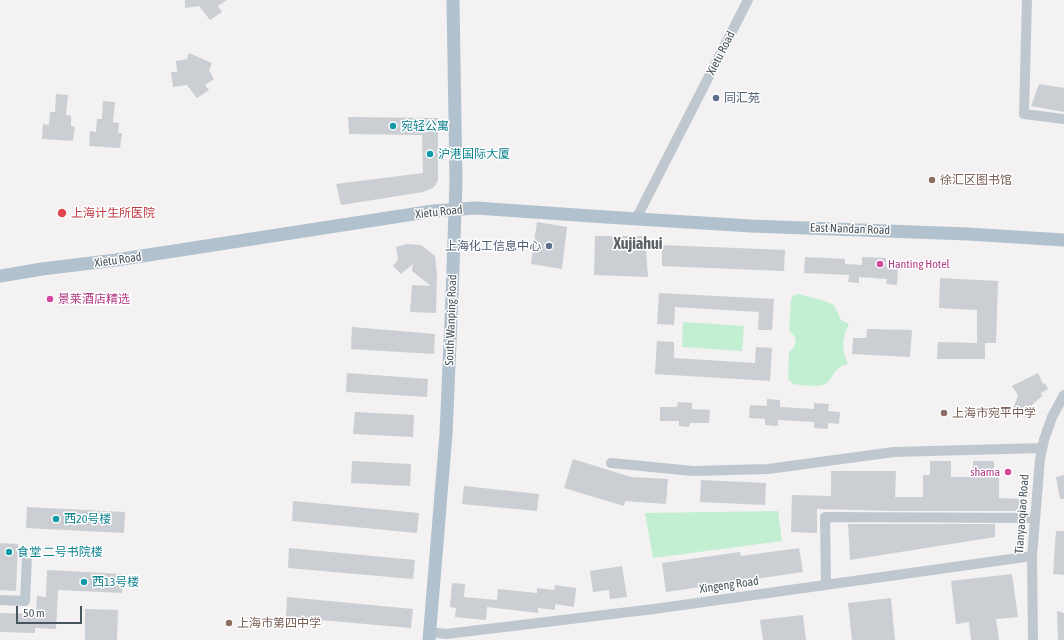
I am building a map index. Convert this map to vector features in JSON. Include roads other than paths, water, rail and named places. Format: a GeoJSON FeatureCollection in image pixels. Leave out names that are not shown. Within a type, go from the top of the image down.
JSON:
{"type":"FeatureCollection","features":[{"type":"Feature","properties":{"kind":"main road","name":"South Wanping Road"},"geometry":{"type":"LineString","coordinates":[[429,636],[446,434],[455,210],[454,0]]}},
{"type":"Feature","properties":{"kind":"main road","name":"Xietu Road"},"geometry":{"type":"LineString","coordinates":[[0,276],[116,260],[433,211],[476,208],[636,219]]}},
{"type":"Feature","properties":{"kind":"main road","name":"East Nandan Road"},"geometry":{"type":"LineString","coordinates":[[636,219],[751,226],[968,234],[1064,240]]}},
{"type":"Feature","properties":{"kind":"street","name":"Xietu Road"},"geometry":{"type":"LineString","coordinates":[[636,219],[748,0]]}},
{"type":"Feature","properties":{"kind":"street"},"geometry":{"type":"LineString","coordinates":[[1027,0],[1024,114],[1064,119]]}},
{"type":"Feature","properties":{"kind":"street","name":"Tianyaoqiao Road"},"geometry":{"type":"LineString","coordinates":[[1033,640],[1032,556],[1040,458],[1052,417],[1064,395]]}},
{"type":"Feature","properties":{"kind":"street"},"geometry":{"type":"LineString","coordinates":[[612,463],[693,471],[768,469],[894,452],[1042,448]]}},
{"type":"Feature","properties":{"kind":"street"},"geometry":{"type":"LineString","coordinates":[[826,585],[825,517],[1034,518]]}},
{"type":"Feature","properties":{"kind":"street","name":"Xingeng Road"},"geometry":{"type":"LineString","coordinates":[[429,636],[654,609],[1032,556]]}},
{"type":"Feature","properties":{"kind":"street"},"geometry":{"type":"LineString","coordinates":[[0,600],[25,601],[27,557]]}},
{"type":"Feature","properties":{"kind":"place","name":"同汇苑"},"geometry":{"type":"Point","coordinates":[716,98]}},
{"type":"Feature","properties":{"kind":"place","name":"宛轻公寓"},"geometry":{"type":"Point","coordinates":[393,126]}},
{"type":"Feature","properties":{"kind":"place","name":"沪港国际大厦"},"geometry":{"type":"Point","coordinates":[430,154]}},
{"type":"Feature","properties":{"kind":"place","name":"徐汇区图书馆"},"geometry":{"type":"Point","coordinates":[932,180]}},
{"type":"Feature","properties":{"kind":"place","name":"上海计生所医院"},"geometry":{"type":"Point","coordinates":[62,213]}},
{"type":"Feature","properties":{"kind":"place","name":"上海化工信息中心"},"geometry":{"type":"Point","coordinates":[549,246]}},
{"type":"Feature","properties":{"kind":"place","name":"Hanting Hotel"},"geometry":{"type":"Point","coordinates":[880,264]}},
{"type":"Feature","properties":{"kind":"place","name":"景莱酒店精选"},"geometry":{"type":"Point","coordinates":[50,299]}},
{"type":"Feature","properties":{"kind":"place","name":"上海市宛平中学"},"geometry":{"type":"Point","coordinates":[944,413]}},
{"type":"Feature","properties":{"kind":"place","name":"shama"},"geometry":{"type":"Point","coordinates":[1008,472]}},
{"type":"Feature","properties":{"kind":"place","name":"西20号楼"},"geometry":{"type":"Point","coordinates":[56,519]}},
{"type":"Feature","properties":{"kind":"place","name":"食堂 二号书院楼"},"geometry":{"type":"Point","coordinates":[9,552]}},
{"type":"Feature","properties":{"kind":"place","name":"西13号楼"},"geometry":{"type":"Point","coordinates":[84,582]}},
{"type":"Feature","properties":{"kind":"place","name":"上海市第四中学"},"geometry":{"type":"Point","coordinates":[229,623]}},
{"type":"Feature","properties":{"kind":"district","name":"Xujiahui"},"geometry":{"type":"Point","coordinates":[638,244]}}]}
